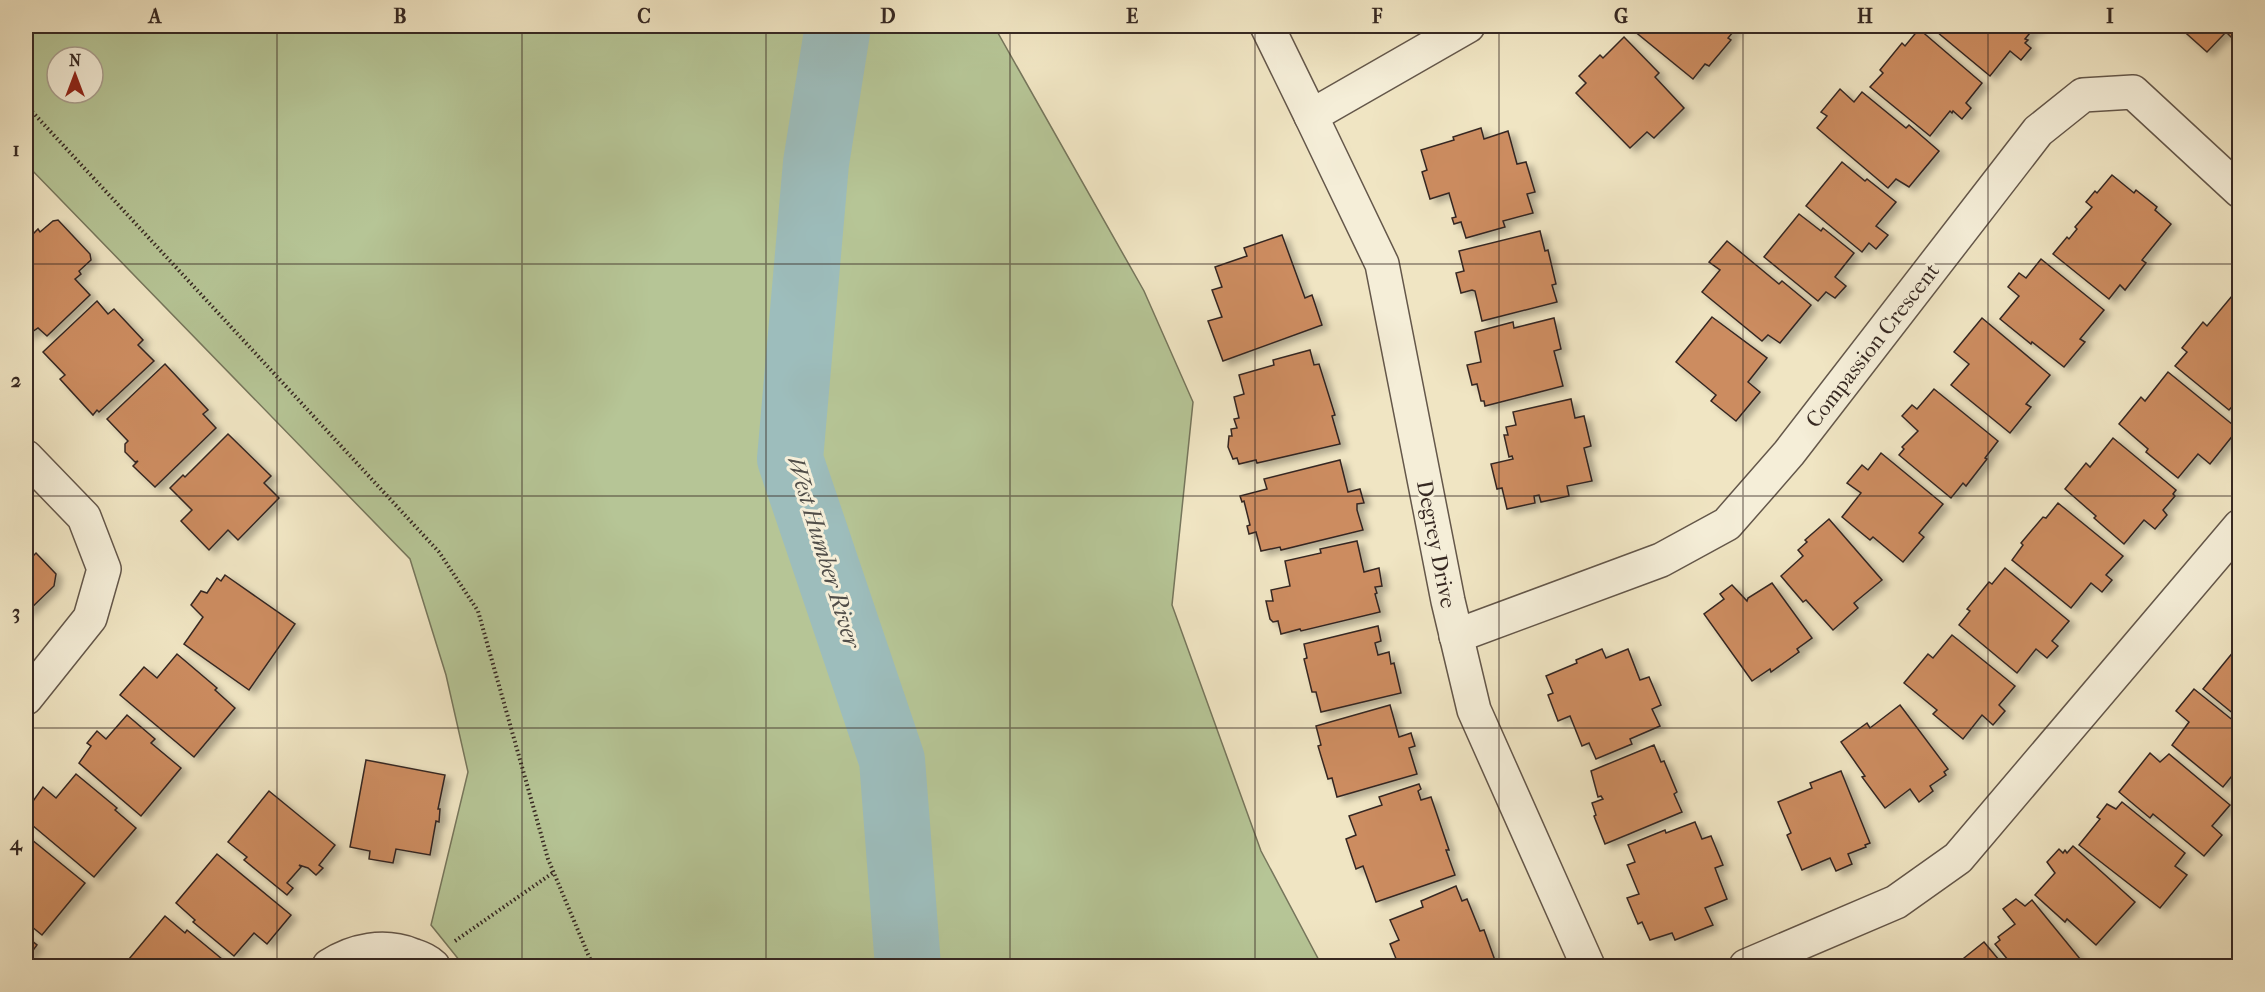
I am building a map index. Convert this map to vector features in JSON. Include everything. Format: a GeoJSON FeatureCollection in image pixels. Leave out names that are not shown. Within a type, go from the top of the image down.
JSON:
{"type":"FeatureCollection","features":[{"type":"Feature","properties":{"kind":"street","name":"Degrey Drive"},"geometry":{"type":"LineString","coordinates":[[1267,26],[1382,264],[1448,601],[1474,710],[1588,966]]}},
{"type":"Feature","properties":{"kind":"street"},"geometry":{"type":"LineString","coordinates":[[1311,116],[1468,26]]}},
{"type":"Feature","properties":{"kind":"street","name":"Compassion Crescent"},"geometry":{"type":"LineString","coordinates":[[1456,636],[1661,560],[1727,524],[1789,453],[2038,131],[2083,95],[2133,92],[2240,191]]}},
{"type":"Feature","properties":{"kind":"street"},"geometry":{"type":"LineString","coordinates":[[26,457],[84,516],[104,569],[90,618],[26,698]]}},
{"type":"Feature","properties":{"kind":"street"},"geometry":{"type":"LineString","coordinates":[[1746,966],[1896,902],[1958,858],[2240,526]]}},
{"type":"Feature","properties":{"kind":"street"},"geometry":{"type":"LineString","coordinates":[[329,966],[343,957],[371,949],[400,950],[430,963]]}},
{"type":"Feature","properties":{"kind":"path"},"geometry":{"type":"LineString","coordinates":[[26,105],[438,552],[478,611],[554,872],[593,966]]}},
{"type":"Feature","properties":{"kind":"path"},"geometry":{"type":"LineString","coordinates":[[430,963],[554,872]]}},
{"type":"Feature","properties":{"kind":"green space"},"geometry":{"type":"Polygon","coordinates":[[[26,26],[994,26],[1144,291],[1193,402],[1172,605],[1261,851],[1322,966],[464,966],[431,925],[468,772],[446,675],[410,559],[26,164],[26,26]]]}},
{"type":"Feature","properties":{"kind":"building"},"geometry":{"type":"Polygon","coordinates":[[[1628,26],[1738,26],[1728,38],[1731,40],[1709,66],[1705,64],[1693,79],[1628,26]]]}},
{"type":"Feature","properties":{"kind":"building"},"geometry":{"type":"Polygon","coordinates":[[[1932,26],[2040,26],[2036,30],[2034,28],[2025,39],[2028,40],[2025,43],[2031,48],[2021,60],[2010,51],[1990,76],[1932,26]]]}},
{"type":"Feature","properties":{"kind":"building"},"geometry":{"type":"Polygon","coordinates":[[[2178,26],[2240,26],[2240,32],[2233,39],[2226,32],[2207,52],[2178,26]]]}},
{"type":"Feature","properties":{"kind":"building"},"geometry":{"type":"Polygon","coordinates":[[[1919,29],[1982,83],[1966,103],[1971,108],[1962,119],[1950,111],[1930,136],[1870,87],[1883,73],[1880,70],[1902,43],[1905,46],[1919,29]]]}},
{"type":"Feature","properties":{"kind":"building"},"geometry":{"type":"Polygon","coordinates":[[[1624,37],[1659,73],[1655,77],[1684,108],[1654,138],[1647,132],[1630,148],[1576,93],[1586,83],[1579,76],[1600,55],[1603,58],[1624,37]]]}},
{"type":"Feature","properties":{"kind":"building"},"geometry":{"type":"Polygon","coordinates":[[[1840,89],[1854,102],[1862,92],[1906,128],[1909,125],[1939,151],[1909,187],[1896,179],[1888,188],[1817,128],[1827,116],[1821,112],[1840,89]]]}},
{"type":"Feature","properties":{"kind":"building"},"geometry":{"type":"Polygon","coordinates":[[[1481,128],[1484,139],[1508,131],[1517,164],[1526,162],[1535,192],[1527,194],[1533,213],[1503,221],[1505,227],[1466,238],[1461,222],[1454,224],[1452,218],[1456,217],[1449,193],[1430,199],[1422,172],[1427,170],[1421,150],[1454,140],[1453,137],[1481,128]]]}},
{"type":"Feature","properties":{"kind":"building"},"geometry":{"type":"Polygon","coordinates":[[[1842,162],[1896,202],[1876,226],[1888,235],[1876,249],[1869,243],[1862,252],[1806,206],[1842,162]]]}},
{"type":"Feature","properties":{"kind":"building"},"geometry":{"type":"Polygon","coordinates":[[[2112,175],[2134,193],[2136,190],[2157,207],[2155,210],[2171,224],[2142,260],[2146,263],[2125,290],[2120,285],[2109,299],[2053,254],[2067,237],[2069,239],[2077,229],[2075,227],[2092,207],[2086,202],[2112,175]]]}},
{"type":"Feature","properties":{"kind":"building"},"geometry":{"type":"Polygon","coordinates":[[[1799,214],[1821,231],[1823,228],[1854,253],[1835,277],[1846,286],[1835,298],[1826,292],[1818,301],[1764,257],[1799,214]]]}},
{"type":"Feature","properties":{"kind":"building"},"geometry":{"type":"Polygon","coordinates":[[[58,220],[90,254],[91,260],[79,271],[81,274],[75,279],[90,295],[47,336],[38,328],[26,336],[26,241],[38,229],[40,232],[53,221],[58,220]]]}},
{"type":"Feature","properties":{"kind":"building"},"geometry":{"type":"Polygon","coordinates":[[[1540,231],[1545,251],[1548,250],[1556,284],[1552,285],[1557,302],[1482,321],[1475,291],[1461,293],[1456,273],[1464,271],[1459,251],[1540,231]]]}},
{"type":"Feature","properties":{"kind":"building"},"geometry":{"type":"Polygon","coordinates":[[[1282,235],[1305,298],[1312,295],[1322,325],[1223,361],[1208,321],[1222,317],[1212,290],[1222,287],[1215,267],[1247,256],[1244,248],[1282,235]]]}},
{"type":"Feature","properties":{"kind":"building"},"geometry":{"type":"Polygon","coordinates":[[[1727,241],[1779,284],[1782,281],[1811,305],[1780,343],[1768,335],[1762,341],[1702,292],[1720,270],[1709,262],[1727,241]]]}},
{"type":"Feature","properties":{"kind":"building"},"geometry":{"type":"Polygon","coordinates":[[[2041,259],[2104,310],[2080,339],[2085,342],[2064,367],[2000,319],[2019,296],[2008,287],[2019,273],[2026,278],[2041,259]]]}},
{"type":"Feature","properties":{"kind":"building"},"geometry":{"type":"Polygon","coordinates":[[[2237,290],[2240,292],[2240,398],[2229,410],[2175,366],[2187,352],[2182,348],[2203,322],[2207,326],[2237,290]]]}},
{"type":"Feature","properties":{"kind":"building"},"geometry":{"type":"Polygon","coordinates":[[[97,301],[108,314],[114,309],[143,340],[138,345],[154,361],[93,415],[60,379],[65,375],[43,352],[97,301]]]}},
{"type":"Feature","properties":{"kind":"building"},"geometry":{"type":"Polygon","coordinates":[[[1712,317],[1767,358],[1748,382],[1760,392],[1736,421],[1711,401],[1716,395],[1676,362],[1712,317]]]}},
{"type":"Feature","properties":{"kind":"building"},"geometry":{"type":"Polygon","coordinates":[[[1554,318],[1561,349],[1554,351],[1563,386],[1485,406],[1484,401],[1481,401],[1477,384],[1472,385],[1467,365],[1481,362],[1475,332],[1513,322],[1514,328],[1554,318]]]}},
{"type":"Feature","properties":{"kind":"building"},"geometry":{"type":"Polygon","coordinates":[[[1982,318],[2050,375],[2026,404],[2031,407],[2010,433],[1951,385],[1969,364],[1954,352],[1982,318]]]}},
{"type":"Feature","properties":{"kind":"building"},"geometry":{"type":"Polygon","coordinates":[[[1310,350],[1314,365],[1319,364],[1335,415],[1332,416],[1340,444],[1257,463],[1256,460],[1239,464],[1237,458],[1233,459],[1228,447],[1229,436],[1232,436],[1231,429],[1237,428],[1234,419],[1239,418],[1234,397],[1244,394],[1239,375],[1274,365],[1273,360],[1310,350]]]}},
{"type":"Feature","properties":{"kind":"building"},"geometry":{"type":"Polygon","coordinates":[[[165,364],[208,410],[203,414],[216,428],[155,487],[133,466],[138,461],[135,462],[125,452],[125,444],[128,441],[107,419],[165,364]]]}},
{"type":"Feature","properties":{"kind":"building"},"geometry":{"type":"Polygon","coordinates":[[[2168,372],[2238,429],[2210,464],[2198,454],[2178,478],[2146,452],[2148,449],[2119,424],[2141,397],[2145,401],[2168,372]]]}},
{"type":"Feature","properties":{"kind":"building"},"geometry":{"type":"Polygon","coordinates":[[[1934,389],[1998,441],[1966,486],[1963,483],[1951,498],[1899,455],[1904,449],[1902,447],[1918,431],[1902,416],[1912,405],[1917,409],[1934,389]]]}},
{"type":"Feature","properties":{"kind":"building"},"geometry":{"type":"Polygon","coordinates":[[[1571,399],[1575,418],[1584,416],[1591,446],[1584,448],[1592,481],[1567,486],[1569,496],[1541,502],[1539,495],[1534,496],[1535,503],[1507,509],[1502,488],[1497,489],[1491,464],[1513,459],[1512,456],[1509,457],[1504,435],[1508,435],[1506,427],[1516,425],[1513,412],[1571,399]]]}},
{"type":"Feature","properties":{"kind":"building"},"geometry":{"type":"Polygon","coordinates":[[[228,434],[271,476],[264,483],[279,498],[238,540],[228,530],[209,550],[181,521],[192,510],[170,488],[183,475],[185,477],[228,434]]]}},
{"type":"Feature","properties":{"kind":"building"},"geometry":{"type":"Polygon","coordinates":[[[2113,438],[2176,490],[2173,494],[2175,496],[2163,510],[2167,515],[2155,529],[2144,520],[2124,544],[2065,489],[2086,463],[2090,467],[2113,438]]]}},
{"type":"Feature","properties":{"kind":"building"},"geometry":{"type":"Polygon","coordinates":[[[1881,453],[1943,504],[1919,533],[1924,537],[1903,562],[1873,537],[1870,540],[1842,517],[1861,493],[1847,483],[1862,465],[1868,470],[1881,453]]]}},
{"type":"Feature","properties":{"kind":"building"},"geometry":{"type":"Polygon","coordinates":[[[1340,460],[1348,492],[1360,489],[1364,503],[1357,504],[1357,510],[1363,530],[1281,550],[1280,547],[1261,551],[1256,532],[1249,534],[1247,526],[1250,525],[1244,501],[1242,502],[1240,496],[1267,489],[1264,479],[1340,460]]]}},
{"type":"Feature","properties":{"kind":"building"},"geometry":{"type":"Polygon","coordinates":[[[2058,503],[2123,556],[2106,575],[2112,580],[2102,592],[2091,583],[2071,608],[2012,560],[2023,545],[2021,543],[2058,503]]]}},
{"type":"Feature","properties":{"kind":"building"},"geometry":{"type":"Polygon","coordinates":[[[1829,519],[1882,580],[1854,603],[1858,608],[1833,630],[1806,600],[1803,602],[1781,576],[1803,556],[1798,550],[1807,542],[1805,540],[1829,519]]]}},
{"type":"Feature","properties":{"kind":"building"},"geometry":{"type":"Polygon","coordinates":[[[1357,541],[1364,572],[1379,568],[1382,586],[1375,587],[1377,593],[1375,594],[1380,612],[1281,634],[1278,621],[1273,622],[1270,619],[1266,601],[1273,601],[1271,590],[1290,586],[1285,561],[1321,553],[1320,549],[1357,541]]]}},
{"type":"Feature","properties":{"kind":"building"},"geometry":{"type":"Polygon","coordinates":[[[36,553],[56,574],[54,586],[26,613],[26,563],[36,553]]]}},
{"type":"Feature","properties":{"kind":"building"},"geometry":{"type":"Polygon","coordinates":[[[2005,568],[2069,621],[2052,641],[2058,646],[2047,658],[2036,649],[2017,673],[1959,625],[1970,611],[1967,609],[1989,582],[1992,584],[2005,568]]]}},
{"type":"Feature","properties":{"kind":"building"},"geometry":{"type":"Polygon","coordinates":[[[225,575],[295,624],[249,690],[184,644],[203,617],[191,605],[201,591],[207,593],[217,578],[221,581],[225,575]]]}},
{"type":"Feature","properties":{"kind":"building"},"geometry":{"type":"Polygon","coordinates":[[[1772,583],[1812,638],[1797,649],[1799,652],[1771,672],[1770,669],[1752,681],[1704,614],[1724,599],[1720,594],[1732,585],[1747,601],[1748,598],[1772,583]]]}},
{"type":"Feature","properties":{"kind":"building"},"geometry":{"type":"Polygon","coordinates":[[[1378,626],[1381,641],[1375,643],[1378,655],[1389,652],[1401,693],[1321,712],[1316,692],[1312,692],[1304,659],[1307,658],[1304,644],[1378,626]]]}},
{"type":"Feature","properties":{"kind":"building"},"geometry":{"type":"Polygon","coordinates":[[[1952,635],[2015,686],[1999,705],[2005,711],[1993,725],[1982,715],[1963,739],[1933,714],[1937,710],[1904,683],[1928,654],[1933,658],[1952,635]]]}},
{"type":"Feature","properties":{"kind":"building"},"geometry":{"type":"Polygon","coordinates":[[[1602,649],[1606,658],[1628,649],[1640,680],[1649,677],[1661,705],[1652,709],[1660,726],[1630,739],[1632,744],[1596,759],[1589,743],[1582,746],[1570,716],[1558,721],[1548,695],[1553,693],[1546,676],[1602,649]]]}},
{"type":"Feature","properties":{"kind":"building"},"geometry":{"type":"Polygon","coordinates":[[[2234,651],[2240,655],[2240,714],[2238,712],[2235,715],[2203,689],[2234,651]]]}},
{"type":"Feature","properties":{"kind":"building"},"geometry":{"type":"Polygon","coordinates":[[[177,654],[217,688],[215,690],[235,708],[194,757],[120,695],[144,667],[157,678],[177,654]]]}},
{"type":"Feature","properties":{"kind":"building"},"geometry":{"type":"Polygon","coordinates":[[[2194,689],[2240,726],[2240,766],[2223,787],[2172,745],[2189,722],[2176,711],[2194,689]]]}},
{"type":"Feature","properties":{"kind":"building"},"geometry":{"type":"Polygon","coordinates":[[[1390,705],[1399,737],[1411,733],[1415,746],[1409,748],[1417,774],[1337,797],[1332,778],[1328,779],[1318,746],[1321,745],[1316,726],[1390,705]]]}},
{"type":"Feature","properties":{"kind":"building"},"geometry":{"type":"Polygon","coordinates":[[[1900,705],[1948,769],[1944,772],[1946,775],[1930,786],[1933,791],[1919,802],[1910,789],[1885,808],[1862,777],[1865,776],[1841,742],[1867,723],[1870,728],[1900,705]]]}},
{"type":"Feature","properties":{"kind":"building"},"geometry":{"type":"Polygon","coordinates":[[[127,715],[155,739],[151,743],[181,768],[141,816],[79,763],[91,746],[87,743],[97,731],[106,739],[127,715]]]}},
{"type":"Feature","properties":{"kind":"building"},"geometry":{"type":"Polygon","coordinates":[[[1654,745],[1661,762],[1664,761],[1677,792],[1674,794],[1682,812],[1605,844],[1594,816],[1596,815],[1592,803],[1603,799],[1601,796],[1598,797],[1591,771],[1654,745]]]}},
{"type":"Feature","properties":{"kind":"building"},"geometry":{"type":"Polygon","coordinates":[[[2150,753],[2160,762],[2169,754],[2230,805],[2212,826],[2222,835],[2204,856],[2153,814],[2150,818],[2119,792],[2150,753]]]}},
{"type":"Feature","properties":{"kind":"building"},"geometry":{"type":"Polygon","coordinates":[[[366,760],[445,775],[438,809],[440,809],[439,822],[436,821],[430,855],[396,849],[393,863],[369,859],[370,851],[350,847],[366,760]]]}},
{"type":"Feature","properties":{"kind":"building"},"geometry":{"type":"Polygon","coordinates":[[[1841,771],[1870,843],[1848,854],[1852,864],[1836,871],[1830,858],[1802,870],[1787,835],[1791,833],[1778,802],[1812,788],[1810,783],[1841,771]]]}},
{"type":"Feature","properties":{"kind":"building"},"geometry":{"type":"Polygon","coordinates":[[[76,774],[117,808],[115,810],[136,828],[94,877],[26,820],[26,811],[43,787],[56,798],[76,774]]]}},
{"type":"Feature","properties":{"kind":"building"},"geometry":{"type":"Polygon","coordinates":[[[1419,784],[1421,789],[1418,791],[1421,800],[1431,797],[1455,875],[1376,902],[1363,866],[1356,869],[1346,839],[1356,835],[1349,816],[1382,805],[1379,797],[1419,784]]]}},
{"type":"Feature","properties":{"kind":"building"},"geometry":{"type":"Polygon","coordinates":[[[269,791],[335,845],[319,865],[323,868],[316,875],[308,868],[299,865],[301,867],[287,883],[293,888],[287,895],[244,860],[247,857],[228,842],[269,791]]]}},
{"type":"Feature","properties":{"kind":"building"},"geometry":{"type":"Polygon","coordinates":[[[2122,802],[2185,853],[2175,866],[2187,875],[2160,908],[2079,845],[2100,819],[2097,817],[2107,804],[2116,809],[2122,802]]]}},
{"type":"Feature","properties":{"kind":"building"},"geometry":{"type":"Polygon","coordinates":[[[1695,822],[1702,839],[1711,836],[1723,865],[1715,868],[1727,899],[1705,908],[1713,925],[1675,940],[1672,933],[1650,940],[1642,922],[1638,924],[1627,898],[1639,894],[1627,865],[1635,862],[1628,845],[1665,830],[1666,833],[1695,822]]]}},
{"type":"Feature","properties":{"kind":"building"},"geometry":{"type":"Polygon","coordinates":[[[26,835],[85,883],[42,935],[26,922],[26,835]]]}},
{"type":"Feature","properties":{"kind":"building"},"geometry":{"type":"Polygon","coordinates":[[[2073,846],[2135,902],[2096,945],[2067,919],[2065,922],[2035,895],[2055,873],[2047,862],[2059,849],[2067,853],[2073,846]]]}},
{"type":"Feature","properties":{"kind":"building"},"geometry":{"type":"Polygon","coordinates":[[[217,854],[291,915],[267,944],[254,933],[234,956],[193,922],[195,920],[176,903],[217,854]]]}},
{"type":"Feature","properties":{"kind":"building"},"geometry":{"type":"Polygon","coordinates":[[[1456,886],[1462,901],[1467,899],[1480,931],[1484,930],[1497,966],[1399,966],[1390,944],[1399,940],[1390,920],[1423,907],[1421,901],[1456,886]]]}},
{"type":"Feature","properties":{"kind":"building"},"geometry":{"type":"Polygon","coordinates":[[[2016,899],[2025,906],[2032,900],[2085,965],[2013,966],[1995,944],[2000,940],[1998,937],[2015,924],[2003,909],[2016,899]]]}},
{"type":"Feature","properties":{"kind":"building"},"geometry":{"type":"Polygon","coordinates":[[[165,916],[185,933],[187,930],[228,964],[226,966],[125,966],[165,916]]]}},
{"type":"Feature","properties":{"kind":"building"},"geometry":{"type":"Polygon","coordinates":[[[26,936],[37,945],[26,960],[26,936]]]}},
{"type":"Feature","properties":{"kind":"building"},"geometry":{"type":"Polygon","coordinates":[[[1984,942],[2004,966],[1952,966],[1959,962],[1984,942]]]}},
{"type":"Feature","properties":{"kind":"building"},"geometry":{"type":"Polygon","coordinates":[[[2240,954],[2240,966],[2230,966],[2240,954]]]}},
{"type":"Feature","properties":{"kind":"waterway","name":"West Humber River"},"geometry":{"type":"LineString","coordinates":[[838,26],[816,163],[790,459],[892,760],[908,966]]}}]}
